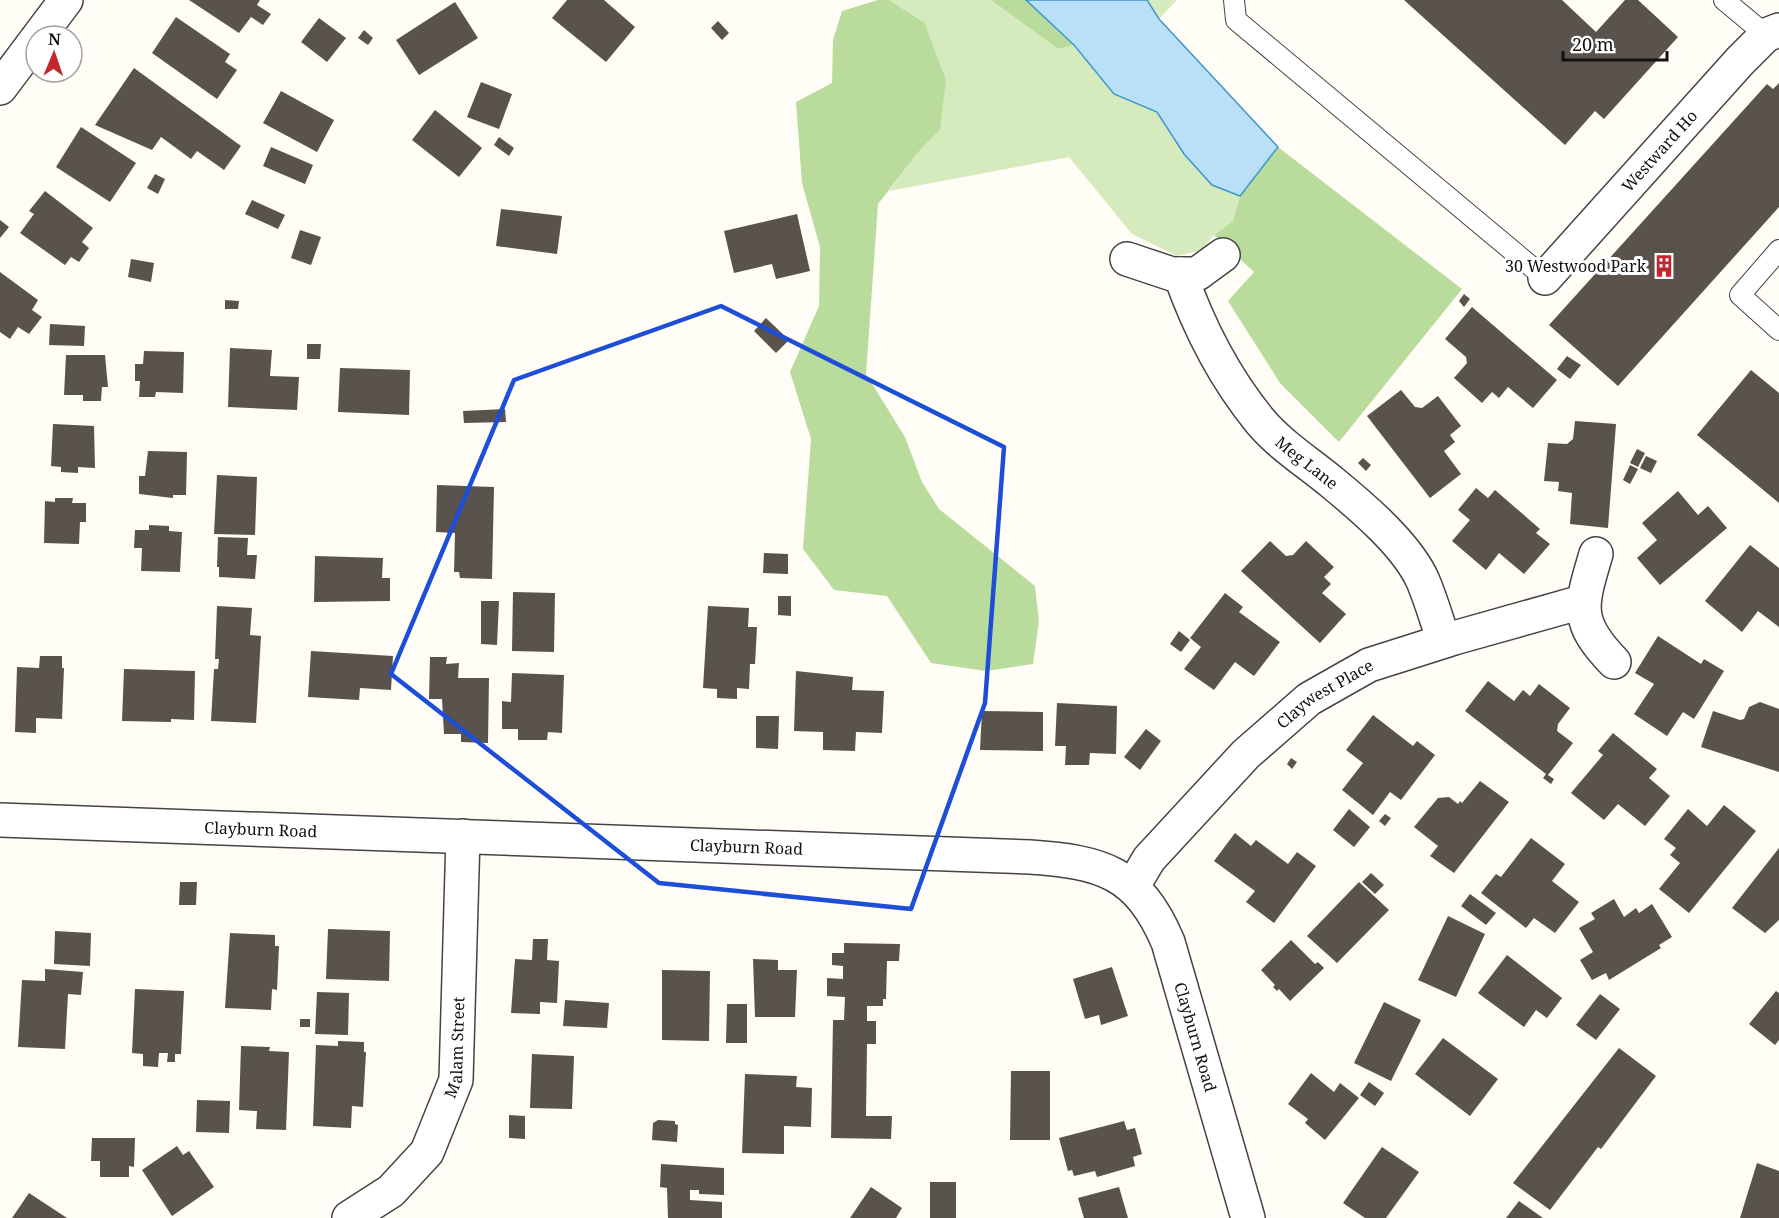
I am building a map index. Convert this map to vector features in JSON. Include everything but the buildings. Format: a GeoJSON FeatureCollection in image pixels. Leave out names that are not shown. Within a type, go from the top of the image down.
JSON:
{"type":"FeatureCollection","features":[{"type":"Feature","properties":{"kind":"street"},"geometry":{"type":"LineString","coordinates":[[48,24],[66,0]]}},
{"type":"Feature","properties":{"kind":"street","name":"Westward Ho"},"geometry":{"type":"LineString","coordinates":[[1545,278],[1772,33]]}},
{"type":"Feature","properties":{"kind":"street"},"geometry":{"type":"LineString","coordinates":[[0,88],[24,56]]}},
{"type":"Feature","properties":{"kind":"street"},"geometry":{"type":"LineString","coordinates":[[1127,259],[1172,274],[1197,274],[1223,255]]}},
{"type":"Feature","properties":{"kind":"street","name":"Meg Lane"},"geometry":{"type":"LineString","coordinates":[[1180,274],[1193,310],[1215,358],[1254,413],[1288,449],[1333,483],[1406,554],[1423,579],[1444,641]]}},
{"type":"Feature","properties":{"kind":"street"},"geometry":{"type":"LineString","coordinates":[[1596,554],[1582,602],[1584,620],[1599,647],[1614,662]]}},
{"type":"Feature","properties":{"kind":"street","name":"Claywest Place"},"geometry":{"type":"LineString","coordinates":[[1133,886],[1149,859],[1246,754],[1309,699],[1369,665],[1582,602]]}},
{"type":"Feature","properties":{"kind":"street","name":"Clayburn Road"},"geometry":{"type":"LineString","coordinates":[[0,820],[1041,858],[1073,860],[1096,867],[1133,886],[1158,920],[1168,942],[1248,1218]]}},
{"type":"Feature","properties":{"kind":"street","name":"Malam Street"},"geometry":{"type":"LineString","coordinates":[[349,1218],[391,1191],[428,1152],[456,1080],[463,836]]}},
{"type":"Feature","properties":{"kind":"lane"},"geometry":{"type":"LineString","coordinates":[[1234,0],[1236,20],[1545,278]]}},
{"type":"Feature","properties":{"kind":"lane"},"geometry":{"type":"LineString","coordinates":[[1724,0],[1772,33]]}},
{"type":"Feature","properties":{"kind":"lane"},"geometry":{"type":"LineString","coordinates":[[1779,250],[1740,295],[1779,330]]}},
{"type":"Feature","properties":{"kind":"highlighted area"},"geometry":{"type":"Polygon","coordinates":[[[721,306],[1004,447],[985,703],[911,909],[659,883],[391,674],[514,380],[721,306]]]}},
{"type":"Feature","properties":{"kind":"green space"},"geometry":{"type":"Polygon","coordinates":[[[878,0],[889,0],[924,22],[946,80],[940,130],[921,149],[878,204],[866,374],[905,437],[922,482],[939,509],[1035,586],[1039,621],[1033,664],[986,671],[931,663],[887,596],[834,590],[803,549],[811,439],[790,372],[819,306],[820,247],[802,183],[796,102],[832,83],[833,40],[842,11],[878,0]]]}},
{"type":"Feature","properties":{"kind":"green space"},"geometry":{"type":"Polygon","coordinates":[[[889,0],[991,0],[1058,49],[1074,45],[1114,94],[1157,112],[1184,154],[1212,185],[1240,196],[1233,221],[1214,235],[1202,250],[1177,256],[1132,234],[1069,157],[889,191],[921,149],[940,130],[923,21],[889,0]]]}},
{"type":"Feature","properties":{"kind":"green space"},"geometry":{"type":"Polygon","coordinates":[[[991,0],[1026,0],[1074,45],[1058,49],[991,0]]]}},
{"type":"Feature","properties":{"kind":"green space"},"geometry":{"type":"Polygon","coordinates":[[[1147,0],[1177,0],[1159,19],[1147,0]]]}},
{"type":"Feature","properties":{"kind":"green space"},"geometry":{"type":"Polygon","coordinates":[[[1278,147],[1462,289],[1339,442],[1280,383],[1228,301],[1254,272],[1214,235],[1233,221],[1240,196],[1278,147]]]}},
{"type":"Feature","properties":{"kind":"water"},"geometry":{"type":"Polygon","coordinates":[[[1026,0],[1147,0],[1159,19],[1278,147],[1240,196],[1212,185],[1184,154],[1157,112],[1114,94],[1074,45],[1026,0]]]}},
{"type":"Feature","properties":{"kind":"place","name":"30 Westwood Park"},"geometry":{"type":"Point","coordinates":[1664,266]}}]}
